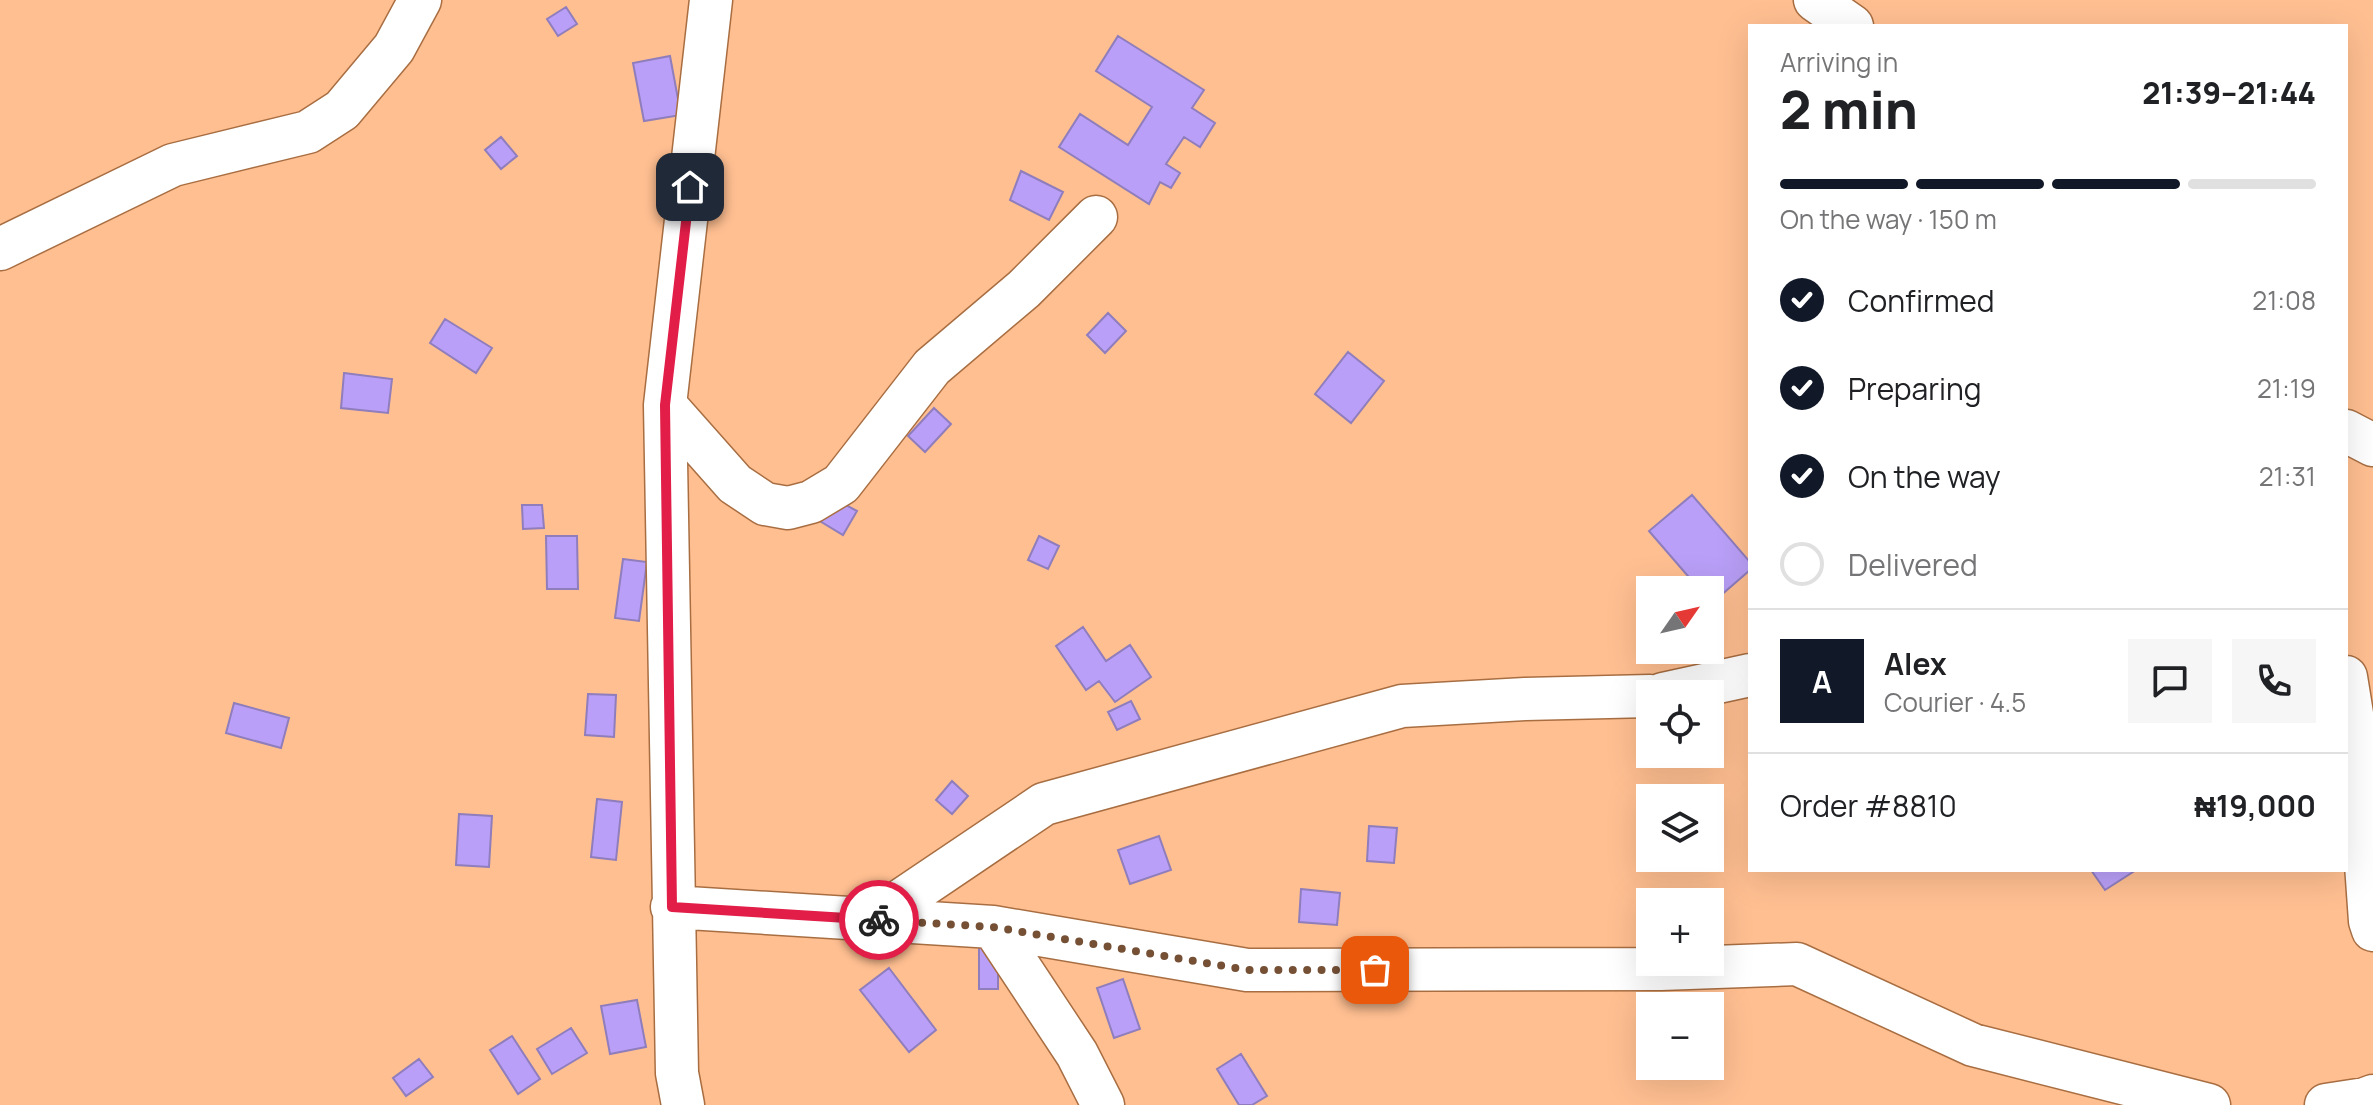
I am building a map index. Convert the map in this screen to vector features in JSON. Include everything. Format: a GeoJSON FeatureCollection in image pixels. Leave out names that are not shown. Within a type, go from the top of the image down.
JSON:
{"type":"FeatureCollection","features":[{"type":"Feature","properties":{"kind":"street"},"geometry":{"type":"LineString","coordinates":[[0,249],[173,165],[308,132],[342,110],[394,48],[420,0]]}},
{"type":"Feature","properties":{"kind":"street"},"geometry":{"type":"LineString","coordinates":[[683,1105],[677,1073],[672,907],[665,405],[711,0]]}},
{"type":"Feature","properties":{"kind":"street"},"geometry":{"type":"LineString","coordinates":[[1815,0],[1849,24]]}},
{"type":"Feature","properties":{"kind":"street"},"geometry":{"type":"LineString","coordinates":[[665,405],[735,484],[765,504],[788,508],[811,502],[841,484],[932,367],[1024,289],[1096,217]]}},
{"type":"Feature","properties":{"kind":"street"},"geometry":{"type":"LineString","coordinates":[[2348,432],[2373,445]]}},
{"type":"Feature","properties":{"kind":"street"},"geometry":{"type":"LineString","coordinates":[[1724,681],[1748,675]]}},
{"type":"Feature","properties":{"kind":"street"},"geometry":{"type":"LineString","coordinates":[[2348,689],[2358,751],[2373,930]]}},
{"type":"Feature","properties":{"kind":"street"},"geometry":{"type":"LineString","coordinates":[[872,920],[1044,804],[1402,706],[1636,696]]}},
{"type":"Feature","properties":{"kind":"street"},"geometry":{"type":"LineString","coordinates":[[672,907],[993,927],[1247,970],[1661,969],[1797,964],[1973,1045],[2209,1105]]}},
{"type":"Feature","properties":{"kind":"street"},"geometry":{"type":"LineString","coordinates":[[993,927],[1077,1054],[1103,1105]]}},
{"type":"Feature","properties":{"kind":"street"},"geometry":{"type":"LineString","coordinates":[[2326,1105],[2373,1096]]}},
{"type":"Feature","properties":{"kind":"building"},"geometry":{"type":"Polygon","coordinates":[[[566,7],[577,24],[558,36],[547,19],[566,7]]]}},
{"type":"Feature","properties":{"kind":"building"},"geometry":{"type":"Polygon","coordinates":[[[1118,36],[1204,90],[1192,108],[1215,123],[1200,147],[1184,137],[1166,164],[1180,173],[1171,188],[1160,182],[1149,204],[1059,147],[1080,114],[1128,145],[1152,107],[1096,71],[1118,36]]]}},
{"type":"Feature","properties":{"kind":"building"},"geometry":{"type":"Polygon","coordinates":[[[670,56],[681,115],[644,121],[633,63],[670,56]]]}},
{"type":"Feature","properties":{"kind":"building"},"geometry":{"type":"Polygon","coordinates":[[[501,137],[517,156],[501,169],[485,150],[501,137]]]}},
{"type":"Feature","properties":{"kind":"building"},"geometry":{"type":"Polygon","coordinates":[[[1021,171],[1063,192],[1049,220],[1010,200],[1021,171]]]}},
{"type":"Feature","properties":{"kind":"building"},"geometry":{"type":"Polygon","coordinates":[[[1108,313],[1126,331],[1105,353],[1087,335],[1108,313]]]}},
{"type":"Feature","properties":{"kind":"building"},"geometry":{"type":"Polygon","coordinates":[[[445,319],[492,348],[476,373],[430,343],[445,319]]]}},
{"type":"Feature","properties":{"kind":"building"},"geometry":{"type":"Polygon","coordinates":[[[1348,352],[1384,381],[1351,423],[1315,394],[1348,352]]]}},
{"type":"Feature","properties":{"kind":"building"},"geometry":{"type":"Polygon","coordinates":[[[344,373],[392,379],[388,413],[341,408],[344,373]]]}},
{"type":"Feature","properties":{"kind":"building"},"geometry":{"type":"Polygon","coordinates":[[[934,408],[951,424],[925,452],[908,436],[934,408]]]}},
{"type":"Feature","properties":{"kind":"building"},"geometry":{"type":"Polygon","coordinates":[[[1692,495],[1748,560],[1748,572],[1724,593],[1724,576],[1688,576],[1649,531],[1692,495]]]}},
{"type":"Feature","properties":{"kind":"building"},"geometry":{"type":"Polygon","coordinates":[[[831,497],[857,511],[843,535],[818,520],[831,497]]]}},
{"type":"Feature","properties":{"kind":"building"},"geometry":{"type":"Polygon","coordinates":[[[522,505],[542,505],[544,528],[523,529],[522,505]]]}},
{"type":"Feature","properties":{"kind":"building"},"geometry":{"type":"Polygon","coordinates":[[[546,536],[577,536],[578,589],[547,589],[546,536]]]}},
{"type":"Feature","properties":{"kind":"building"},"geometry":{"type":"Polygon","coordinates":[[[1039,536],[1059,546],[1048,569],[1028,560],[1039,536]]]}},
{"type":"Feature","properties":{"kind":"building"},"geometry":{"type":"Polygon","coordinates":[[[623,559],[647,562],[639,621],[615,618],[623,559]]]}},
{"type":"Feature","properties":{"kind":"building"},"geometry":{"type":"Polygon","coordinates":[[[1083,627],[1106,661],[1130,645],[1151,677],[1115,702],[1099,681],[1086,690],[1056,646],[1083,627]]]}},
{"type":"Feature","properties":{"kind":"building"},"geometry":{"type":"Polygon","coordinates":[[[588,694],[616,695],[614,737],[585,735],[588,694]]]}},
{"type":"Feature","properties":{"kind":"building"},"geometry":{"type":"Polygon","coordinates":[[[1131,701],[1140,719],[1117,730],[1108,712],[1131,701]]]}},
{"type":"Feature","properties":{"kind":"building"},"geometry":{"type":"Polygon","coordinates":[[[234,703],[289,718],[281,748],[226,733],[234,703]]]}},
{"type":"Feature","properties":{"kind":"building"},"geometry":{"type":"Polygon","coordinates":[[[952,781],[968,796],[952,814],[936,800],[952,781]]]}},
{"type":"Feature","properties":{"kind":"building"},"geometry":{"type":"Polygon","coordinates":[[[597,799],[622,802],[616,860],[591,857],[597,799]]]}},
{"type":"Feature","properties":{"kind":"building"},"geometry":{"type":"Polygon","coordinates":[[[459,814],[492,816],[489,867],[456,865],[459,814]]]}},
{"type":"Feature","properties":{"kind":"building"},"geometry":{"type":"Polygon","coordinates":[[[1369,826],[1397,828],[1394,863],[1367,861],[1369,826]]]}},
{"type":"Feature","properties":{"kind":"building"},"geometry":{"type":"Polygon","coordinates":[[[1159,836],[1171,870],[1130,884],[1118,850],[1159,836]]]}},
{"type":"Feature","properties":{"kind":"building"},"geometry":{"type":"Polygon","coordinates":[[[2092,872],[2133,872],[2105,890],[2092,872]]]}},
{"type":"Feature","properties":{"kind":"building"},"geometry":{"type":"Polygon","coordinates":[[[1301,889],[1340,893],[1337,925],[1299,922],[1301,889]]]}},
{"type":"Feature","properties":{"kind":"building"},"geometry":{"type":"Polygon","coordinates":[[[979,947],[998,947],[998,989],[979,989],[979,947]]]}},
{"type":"Feature","properties":{"kind":"building"},"geometry":{"type":"Polygon","coordinates":[[[889,968],[936,1030],[909,1052],[860,990],[889,968]]]}},
{"type":"Feature","properties":{"kind":"building"},"geometry":{"type":"Polygon","coordinates":[[[1123,979],[1140,1029],[1114,1038],[1097,988],[1123,979]]]}},
{"type":"Feature","properties":{"kind":"building"},"geometry":{"type":"Polygon","coordinates":[[[637,1000],[646,1047],[610,1054],[601,1006],[637,1000]]]}},
{"type":"Feature","properties":{"kind":"building"},"geometry":{"type":"Polygon","coordinates":[[[571,1028],[587,1053],[552,1074],[537,1049],[571,1028]]]}},
{"type":"Feature","properties":{"kind":"building"},"geometry":{"type":"Polygon","coordinates":[[[512,1036],[540,1079],[518,1094],[490,1050],[512,1036]]]}},
{"type":"Feature","properties":{"kind":"building"},"geometry":{"type":"Polygon","coordinates":[[[1241,1054],[1267,1096],[1252,1105],[1239,1105],[1217,1069],[1241,1054]]]}},
{"type":"Feature","properties":{"kind":"building"},"geometry":{"type":"Polygon","coordinates":[[[419,1059],[433,1077],[406,1096],[393,1078],[419,1059]]]}},
{"type":"Feature","properties":{"kind":"way so far"},"geometry":{"type":"LineString","coordinates":[[879,920],[993,927],[1247,970],[1375,970]]}},
{"type":"Feature","properties":{"kind":"route"},"geometry":{"type":"LineString","coordinates":[[690,187],[665,405],[672,907],[879,920]]}}]}
